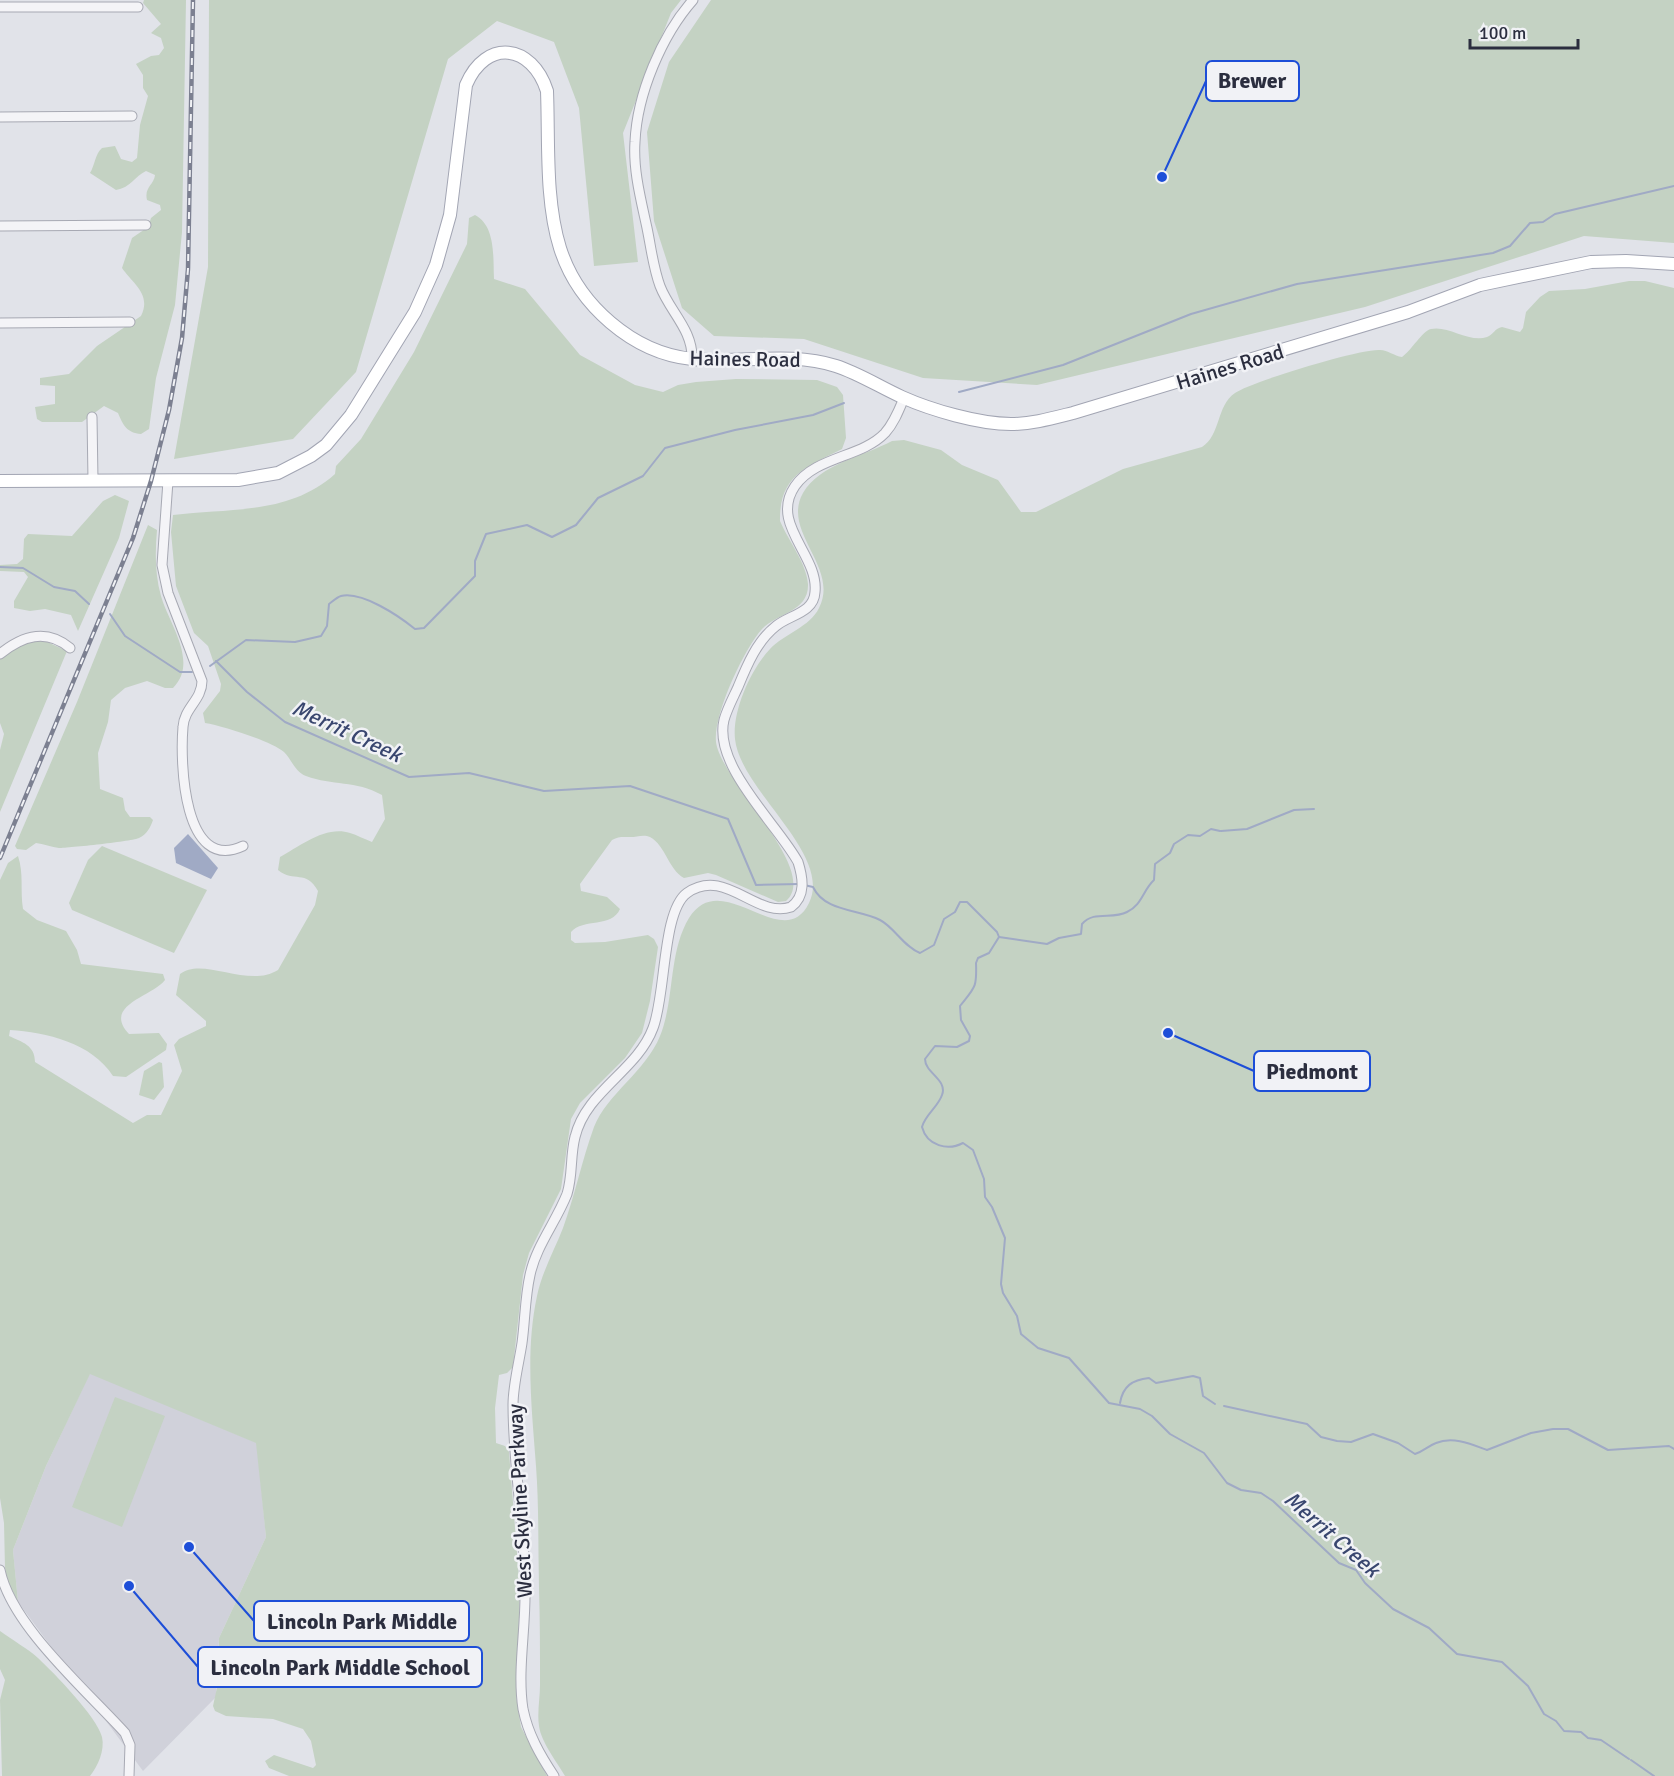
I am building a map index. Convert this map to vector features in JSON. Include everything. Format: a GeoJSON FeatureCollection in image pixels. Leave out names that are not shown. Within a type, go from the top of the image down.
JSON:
{"type":"FeatureCollection","features":[{"type":"Feature","properties":{"kind":"main road","name":"Haines Road"},"geometry":{"type":"LineString","coordinates":[[0,481],[216,482],[262,477],[311,456],[338,432],[426,291],[445,239],[450,215],[466,85],[471,73],[483,59],[498,53],[521,55],[538,70],[547,91],[556,234],[571,273],[598,310],[630,339],[658,351],[692,359],[799,359],[818,362],[838,367],[904,398],[986,421],[1011,424],[1038,422],[1288,350],[1408,312],[1480,285],[1591,262],[1626,261],[1674,264]]}},
{"type":"Feature","properties":{"kind":"street"},"geometry":{"type":"LineString","coordinates":[[692,359],[693,344],[665,297],[654,266],[637,175],[634,143],[636,122],[655,62],[675,20],[693,0]]}},
{"type":"Feature","properties":{"kind":"street"},"geometry":{"type":"LineString","coordinates":[[0,7],[138,7]]}},
{"type":"Feature","properties":{"kind":"street"},"geometry":{"type":"LineString","coordinates":[[0,117],[132,116]]}},
{"type":"Feature","properties":{"kind":"street"},"geometry":{"type":"LineString","coordinates":[[0,226],[146,225]]}},
{"type":"Feature","properties":{"kind":"street"},"geometry":{"type":"LineString","coordinates":[[0,323],[130,322]]}},
{"type":"Feature","properties":{"kind":"street","name":"West Skyline Parkway"},"geometry":{"type":"LineString","coordinates":[[554,1776],[532,1738],[522,1697],[524,1556],[513,1402],[530,1275],[536,1253],[566,1195],[571,1179],[575,1136],[587,1110],[641,1052],[653,1028],[662,997],[673,912],[681,898],[700,886],[714,885],[773,908],[785,909],[795,904],[801,892],[802,878],[794,854],[738,777],[724,743],[724,722],[747,664],[761,642],[777,625],[806,609],[816,593],[814,576],[789,525],[789,504],[795,487],[817,467],[883,436],[896,417],[904,398]]}},
{"type":"Feature","properties":{"kind":"street"},"geometry":{"type":"LineString","coordinates":[[93,417],[93,480]]}},
{"type":"Feature","properties":{"kind":"street"},"geometry":{"type":"LineString","coordinates":[[168,481],[162,565],[168,593],[202,681],[200,695],[185,714],[183,722],[182,753],[191,812],[200,835],[214,848],[225,852],[243,846]]}},
{"type":"Feature","properties":{"kind":"street"},"geometry":{"type":"LineString","coordinates":[[0,654],[21,639],[36,637],[52,637],[70,648]]}},
{"type":"Feature","properties":{"kind":"street"},"geometry":{"type":"LineString","coordinates":[[0,1570],[7,1594],[20,1617],[125,1732],[130,1745],[129,1776]]}},
{"type":"Feature","properties":{"kind":"shaded area"},"geometry":{"type":"Polygon","coordinates":[[[90,1373],[257,1443],[266,1537],[219,1638],[216,1697],[143,1771],[18,1602],[13,1550],[46,1466],[90,1373]]]}},
{"type":"Feature","properties":{"kind":"green space"},"geometry":{"type":"Polygon","coordinates":[[[144,0],[186,0],[182,232],[175,305],[156,378],[149,429],[141,434],[132,432],[124,425],[118,413],[104,406],[82,422],[42,422],[37,419],[35,407],[55,404],[55,386],[40,385],[40,378],[69,374],[97,346],[141,316],[144,308],[139,289],[122,268],[132,238],[148,227],[151,218],[161,210],[160,205],[147,200],[146,196],[155,175],[146,171],[125,187],[116,190],[90,173],[102,148],[115,146],[121,159],[132,162],[137,158],[140,125],[148,96],[143,88],[143,75],[136,64],[151,56],[159,55],[164,48],[161,38],[151,33],[161,24],[143,3],[144,0]]]}},
{"type":"Feature","properties":{"kind":"green space"},"geometry":{"type":"Polygon","coordinates":[[[209,0],[681,0],[671,13],[623,133],[638,262],[594,266],[579,108],[554,42],[497,21],[448,59],[356,372],[293,439],[174,459],[208,267],[209,0]]]}},
{"type":"Feature","properties":{"kind":"green space"},"geometry":{"type":"Polygon","coordinates":[[[711,0],[1674,0],[1674,243],[1584,236],[1365,307],[1037,385],[923,378],[804,339],[714,336],[682,308],[654,221],[647,132],[669,62],[711,0]]]}},
{"type":"Feature","properties":{"kind":"green space"},"geometry":{"type":"Polygon","coordinates":[[[475,215],[482,220],[490,235],[494,279],[525,289],[580,355],[635,385],[663,392],[678,385],[696,382],[736,379],[817,380],[837,387],[843,395],[846,438],[842,449],[817,461],[798,474],[784,493],[781,505],[780,521],[807,576],[807,593],[798,606],[768,624],[755,638],[731,683],[716,730],[716,742],[722,759],[781,848],[791,869],[793,887],[786,901],[778,902],[716,875],[708,873],[684,878],[674,869],[660,846],[650,837],[643,836],[619,837],[612,840],[580,884],[581,891],[607,897],[620,909],[611,919],[576,928],[571,932],[571,940],[575,943],[605,942],[648,935],[654,939],[658,947],[650,1001],[642,1033],[625,1058],[580,1103],[571,1119],[561,1189],[529,1253],[523,1275],[513,1367],[507,1373],[499,1375],[495,1408],[496,1443],[505,1446],[509,1452],[520,1591],[516,1696],[521,1727],[547,1776],[289,1776],[269,1768],[265,1761],[274,1755],[313,1768],[316,1765],[311,1741],[303,1729],[273,1719],[226,1716],[215,1711],[213,1706],[218,1683],[219,1638],[266,1537],[256,1443],[90,1374],[46,1466],[13,1550],[18,1602],[7,1580],[4,1523],[0,1498],[0,880],[8,863],[18,856],[23,909],[37,920],[66,931],[77,950],[81,964],[163,974],[165,980],[159,986],[132,1002],[121,1016],[122,1024],[129,1034],[159,1033],[167,1044],[166,1050],[126,1077],[113,1076],[93,1055],[67,1041],[24,1031],[10,1030],[9,1036],[30,1048],[35,1062],[133,1123],[147,1115],[161,1115],[182,1071],[174,1045],[179,1039],[206,1026],[206,1021],[176,995],[180,974],[190,969],[201,968],[253,976],[266,975],[278,970],[315,905],[318,891],[309,880],[289,876],[278,870],[280,857],[313,838],[332,832],[350,833],[372,842],[385,819],[382,795],[363,787],[306,776],[299,772],[284,752],[269,743],[205,723],[203,713],[220,691],[221,684],[208,646],[194,633],[176,586],[171,532],[173,515],[237,510],[279,503],[298,497],[335,474],[336,466],[361,439],[414,352],[467,244],[469,218],[475,215]]]}},
{"type":"Feature","properties":{"kind":"green space"},"geometry":{"type":"Polygon","coordinates":[[[1629,281],[1645,281],[1674,288],[1674,1776],[565,1776],[543,1739],[538,1721],[540,1661],[538,1511],[530,1360],[533,1317],[539,1287],[563,1228],[594,1127],[608,1104],[654,1049],[660,1036],[668,1007],[678,946],[689,918],[703,904],[718,901],[735,904],[768,917],[784,920],[798,917],[809,903],[813,884],[808,864],[797,843],[752,779],[741,759],[735,739],[737,716],[744,691],[763,657],[776,644],[810,620],[819,608],[823,593],[822,578],[799,522],[798,507],[803,493],[811,483],[831,468],[892,441],[904,440],[941,450],[962,465],[998,480],[1021,512],[1036,512],[1123,469],[1202,447],[1212,435],[1224,405],[1229,399],[1235,393],[1261,381],[1369,351],[1383,350],[1402,357],[1424,333],[1431,329],[1444,329],[1473,338],[1489,336],[1502,327],[1520,332],[1526,312],[1549,291],[1585,289],[1629,281]]]}},
{"type":"Feature","properties":{"kind":"green space"},"geometry":{"type":"Polygon","coordinates":[[[115,495],[129,501],[119,538],[78,631],[71,615],[45,609],[30,611],[14,608],[14,601],[28,577],[24,572],[0,571],[0,565],[17,564],[23,559],[24,539],[28,534],[72,536],[103,501],[115,495]]]}},
{"type":"Feature","properties":{"kind":"green space"},"geometry":{"type":"Polygon","coordinates":[[[148,525],[157,530],[156,563],[159,588],[180,643],[183,667],[180,678],[173,688],[165,688],[147,681],[125,688],[111,700],[108,722],[98,753],[100,789],[123,798],[125,810],[130,817],[150,817],[153,820],[152,823],[144,835],[134,839],[59,848],[36,843],[26,850],[17,849],[15,846],[77,702],[148,525]]]}},
{"type":"Feature","properties":{"kind":"green space"},"geometry":{"type":"Polygon","coordinates":[[[43,640],[67,651],[0,812],[0,750],[4,734],[0,723],[0,658],[26,641],[43,640]]]}},
{"type":"Feature","properties":{"kind":"green space"},"geometry":{"type":"Polygon","coordinates":[[[102,846],[207,890],[174,953],[72,910],[69,903],[88,860],[102,846]]]}},
{"type":"Feature","properties":{"kind":"green space"},"geometry":{"type":"Polygon","coordinates":[[[159,1062],[162,1063],[164,1087],[154,1100],[139,1095],[144,1071],[159,1062]]]}},
{"type":"Feature","properties":{"kind":"green space"},"geometry":{"type":"Polygon","coordinates":[[[115,1397],[165,1416],[122,1527],[72,1507],[115,1397]]]}},
{"type":"Feature","properties":{"kind":"green space"},"geometry":{"type":"Polygon","coordinates":[[[0,1631],[38,1658],[92,1718],[103,1742],[98,1763],[90,1776],[2,1776],[0,1700],[5,1680],[0,1669],[0,1631]]]}},
{"type":"Feature","properties":{"kind":"water"},"geometry":{"type":"Polygon","coordinates":[[[188,834],[218,868],[211,879],[176,863],[174,848],[188,834]]]}},
{"type":"Feature","properties":{"kind":"waterway"},"geometry":{"type":"LineString","coordinates":[[959,392],[1063,365],[1191,314],[1297,284],[1493,253],[1510,246],[1530,223],[1543,222],[1555,214],[1674,186]]}},
{"type":"Feature","properties":{"kind":"waterway"},"geometry":{"type":"LineString","coordinates":[[210,666],[246,640],[295,642],[321,636],[327,626],[329,604],[341,596],[359,597],[390,612],[415,629],[424,628],[475,576],[475,561],[486,534],[527,525],[552,537],[576,525],[598,498],[643,476],[665,448],[735,430],[813,415],[844,403]]}},
{"type":"Feature","properties":{"kind":"waterway"},"geometry":{"type":"LineString","coordinates":[[0,567],[23,568],[54,587],[75,591],[89,604]]}},
{"type":"Feature","properties":{"kind":"waterway"},"geometry":{"type":"LineString","coordinates":[[110,614],[125,636],[180,672],[192,672]]}},
{"type":"Feature","properties":{"kind":"waterway","name":"Merrit Creek"},"geometry":{"type":"LineString","coordinates":[[216,661],[247,692],[285,722],[409,777],[469,773],[544,791],[630,786],[728,819],[756,885],[799,884]]}},
{"type":"Feature","properties":{"kind":"waterway"},"geometry":{"type":"LineString","coordinates":[[1221,831],[1247,829],[1294,810],[1314,809]]}},
{"type":"Feature","properties":{"kind":"waterway"},"geometry":{"type":"LineString","coordinates":[[999,937],[1047,944],[1059,938],[1081,934],[1082,924],[1092,917],[1127,912],[1136,905],[1154,880],[1155,864],[1170,853],[1174,844],[1188,835],[1200,836],[1211,829],[1220,831]]}},
{"type":"Feature","properties":{"kind":"waterway","name":"Merrit Creek"},"geometry":{"type":"LineString","coordinates":[[804,885],[813,887],[818,895],[834,906],[880,920],[920,953],[934,945],[944,919],[955,912],[960,902],[967,902],[997,932],[999,937],[989,953],[978,958],[974,987],[960,1006],[961,1020],[970,1036],[969,1041],[957,1047],[935,1046],[925,1059],[928,1068],[942,1085],[943,1090],[940,1099],[922,1127],[928,1139],[933,1143],[951,1147],[963,1143],[973,1150],[984,1179],[985,1197],[992,1207],[1005,1238],[1001,1284],[1003,1293],[1017,1316],[1021,1334],[1038,1348],[1069,1358],[1109,1403],[1140,1409],[1152,1416],[1170,1434],[1204,1453],[1227,1483],[1241,1490],[1261,1493],[1273,1501],[1339,1563],[1356,1570],[1365,1583],[1393,1609],[1429,1628],[1457,1654],[1502,1662],[1528,1686],[1544,1714],[1556,1721],[1564,1731],[1581,1732],[1588,1738],[1601,1740],[1629,1759]]}},
{"type":"Feature","properties":{"kind":"waterway"},"geometry":{"type":"LineString","coordinates":[[1120,1403],[1126,1388],[1138,1380],[1149,1378],[1156,1383],[1193,1376],[1200,1378],[1203,1396],[1215,1404]]}},
{"type":"Feature","properties":{"kind":"waterway"},"geometry":{"type":"LineString","coordinates":[[1224,1406],[1307,1424],[1321,1437],[1337,1441],[1351,1442],[1373,1434],[1398,1443],[1415,1454],[1436,1443],[1449,1440],[1487,1450],[1531,1433],[1553,1429],[1568,1429],[1608,1450],[1669,1446],[1674,1449]]}},
{"type":"Feature","properties":{"kind":"waterway","name":"Merrit Creek"},"geometry":{"type":"LineString","coordinates":[[1631,1760],[1654,1776]]}},
{"type":"Feature","properties":{"kind":"railway"},"geometry":{"type":"LineString","coordinates":[[0,858],[133,538],[151,481],[169,410],[182,338],[188,269],[193,0]]}},
{"type":"Feature","properties":{"kind":"place","name":"Brewer"},"geometry":{"type":"Point","coordinates":[1162,177]}},
{"type":"Feature","properties":{"kind":"place","name":"Piedmont"},"geometry":{"type":"Point","coordinates":[1168,1033]}},
{"type":"Feature","properties":{"kind":"place","name":"Lincoln Park Middle"},"geometry":{"type":"Point","coordinates":[189,1547]}},
{"type":"Feature","properties":{"kind":"place","name":"Lincoln Park Middle School"},"geometry":{"type":"Point","coordinates":[129,1586]}}]}
